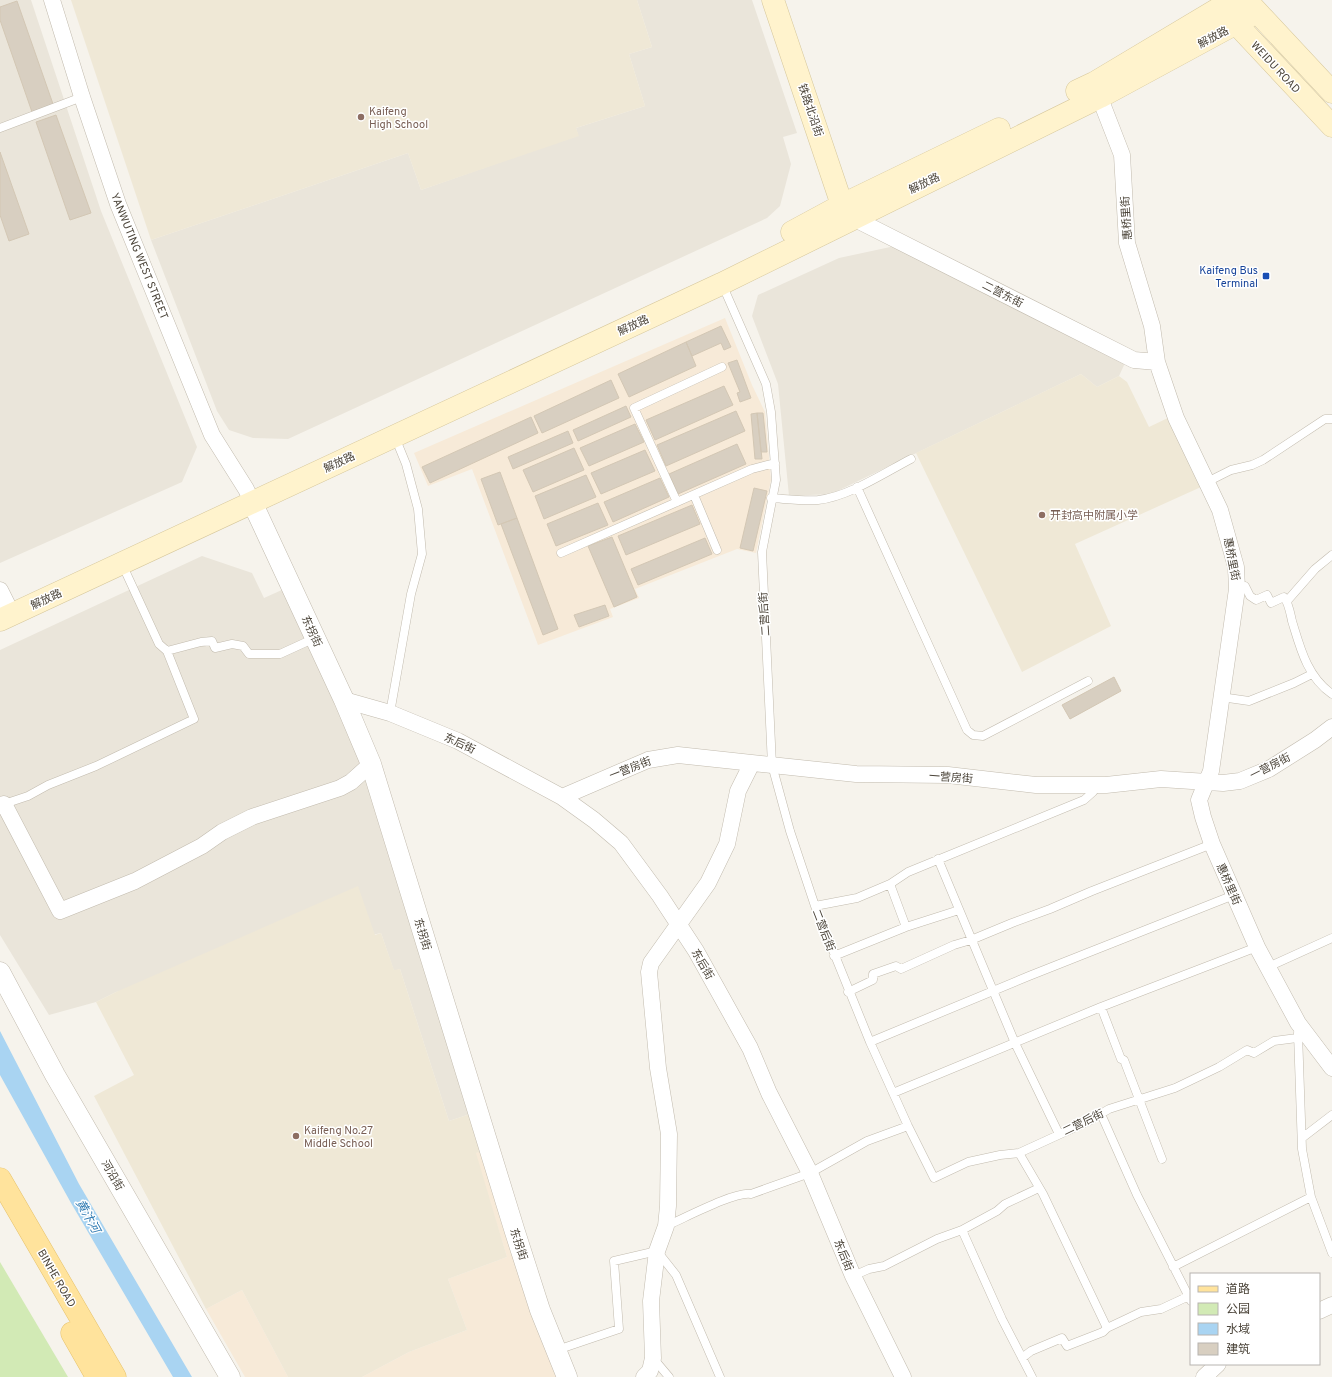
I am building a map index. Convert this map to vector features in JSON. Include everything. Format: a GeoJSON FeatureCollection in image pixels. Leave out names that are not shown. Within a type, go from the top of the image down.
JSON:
{"type":"FeatureCollection","features":[{"type":"Feature","properties":{"kind":"main road","name":"铁路北沿街"},"geometry":{"type":"LineString","coordinates":[[773,0],[847,212]]}},
{"type":"Feature","properties":{"kind":"main road","name":"解放路"},"geometry":{"type":"LineString","coordinates":[[1097,90],[1227,4]]}},
{"type":"Feature","properties":{"kind":"main road","name":"WEIDU ROAD"},"geometry":{"type":"LineString","coordinates":[[1227,4],[1236,24],[1332,126]]}},
{"type":"Feature","properties":{"kind":"main road","name":"解放路"},"geometry":{"type":"LineString","coordinates":[[4,606],[249,496],[717,271],[847,212],[1236,24],[1252,6]]}},
{"type":"Feature","properties":{"kind":"main road"},"geometry":{"type":"LineString","coordinates":[[1252,6],[1332,92]]}},
{"type":"Feature","properties":{"kind":"main road","name":"解放路"},"geometry":{"type":"LineString","coordinates":[[4,606],[122,563],[249,496],[395,436],[721,284],[847,212]]}},
{"type":"Feature","properties":{"kind":"main road","name":"BINHE ROAD"},"geometry":{"type":"LineString","coordinates":[[0,1179],[115,1377]]}},
{"type":"Feature","properties":{"kind":"main road","name":"BINHE ROAD"},"geometry":{"type":"LineString","coordinates":[[0,1207],[97,1377]]}},
{"type":"Feature","properties":{"kind":"street","name":"YANWUTING WEST STREET"},"geometry":{"type":"LineString","coordinates":[[52,0],[82,97],[118,204],[212,435],[249,496]]}},
{"type":"Feature","properties":{"kind":"street","name":"惠桥里街"},"geometry":{"type":"LineString","coordinates":[[1097,90],[1122,155],[1127,242],[1152,326],[1157,362],[1176,418],[1220,510],[1236,567],[1237,589],[1211,771],[1207,784],[1199,800],[1202,817],[1212,844],[1257,947],[1268,966],[1298,1030],[1332,1068]]}},
{"type":"Feature","properties":{"kind":"street","name":"二营东街"},"geometry":{"type":"LineString","coordinates":[[847,212],[1134,360],[1157,362]]}},
{"type":"Feature","properties":{"kind":"street","name":"东拐街"},"geometry":{"type":"LineString","coordinates":[[249,496],[344,700],[371,764],[515,1232],[540,1310],[567,1377]]}},
{"type":"Feature","properties":{"kind":"street","name":"东后街"},"geometry":{"type":"LineString","coordinates":[[344,700],[390,713],[458,741],[562,796],[621,843],[660,896],[696,951],[750,1048],[769,1093],[810,1173],[853,1276],[903,1377]]}},
{"type":"Feature","properties":{"kind":"street","name":"一营房街"},"geometry":{"type":"LineString","coordinates":[[562,796],[648,760],[678,755],[856,774],[948,775],[1036,785],[1098,785],[1161,779],[1207,784],[1240,780],[1269,769],[1332,727]]}},
{"type":"Feature","properties":{"kind":"street"},"geometry":{"type":"LineString","coordinates":[[644,1377],[650,1371],[654,1358],[651,1301],[657,1251],[666,1226],[668,1206],[669,1134],[658,1068],[649,972],[651,963],[708,883],[727,844],[738,791],[752,763]]}},
{"type":"Feature","properties":{"kind":"street"},"geometry":{"type":"LineString","coordinates":[[2,805],[60,911],[134,881],[202,846],[222,832],[252,817],[340,788],[351,782],[371,764]]}},
{"type":"Feature","properties":{"kind":"street","name":"河沿街"},"geometry":{"type":"LineString","coordinates":[[0,972],[55,1075],[230,1377]]}},
{"type":"Feature","properties":{"kind":"street"},"geometry":{"type":"LineString","coordinates":[[1320,1312],[1332,1306]]}},
{"type":"Feature","properties":{"kind":"street"},"geometry":{"type":"LineString","coordinates":[[1204,1377],[1217,1365]]}},
{"type":"Feature","properties":{"kind":"street"},"geometry":{"type":"LineString","coordinates":[[1219,1365],[1226,1377]]}},
{"type":"Feature","properties":{"kind":"lane"},"geometry":{"type":"LineString","coordinates":[[0,128],[82,97]]}},
{"type":"Feature","properties":{"kind":"lane","name":"二营后街"},"geometry":{"type":"LineString","coordinates":[[721,284],[766,384],[771,412],[776,480],[762,552],[772,765],[790,830],[815,906],[848,992],[908,1126],[934,1178],[968,1162],[1000,1155],[1019,1153],[1109,1109],[1175,1088],[1199,1077],[1247,1050],[1254,1053],[1274,1041],[1298,1030]]}},
{"type":"Feature","properties":{"kind":"lane"},"geometry":{"type":"LineString","coordinates":[[677,502],[634,408],[722,367]]}},
{"type":"Feature","properties":{"kind":"lane"},"geometry":{"type":"LineString","coordinates":[[1207,482],[1231,470],[1252,465],[1263,460],[1325,419],[1332,419]]}},
{"type":"Feature","properties":{"kind":"lane"},"geometry":{"type":"LineString","coordinates":[[390,713],[411,594],[422,554],[418,509],[406,464],[395,436]]}},
{"type":"Feature","properties":{"kind":"lane"},"geometry":{"type":"LineString","coordinates":[[772,498],[817,500],[830,498],[857,487],[911,459]]}},
{"type":"Feature","properties":{"kind":"lane"},"geometry":{"type":"LineString","coordinates":[[561,553],[752,469],[774,463]]}},
{"type":"Feature","properties":{"kind":"lane"},"geometry":{"type":"LineString","coordinates":[[857,487],[967,730],[973,735],[983,736],[1088,681]]}},
{"type":"Feature","properties":{"kind":"lane"},"geometry":{"type":"LineString","coordinates":[[694,495],[717,550]]}},
{"type":"Feature","properties":{"kind":"lane"},"geometry":{"type":"LineString","coordinates":[[1287,601],[1315,569],[1332,555]]}},
{"type":"Feature","properties":{"kind":"lane"},"geometry":{"type":"LineString","coordinates":[[2,805],[28,796],[48,785],[96,766],[194,719],[167,651],[159,644],[122,563]]}},
{"type":"Feature","properties":{"kind":"lane"},"geometry":{"type":"LineString","coordinates":[[1237,589],[1245,586],[1250,596],[1256,600],[1267,595],[1271,603],[1284,597],[1287,601],[1299,646],[1312,674],[1332,694]]}},
{"type":"Feature","properties":{"kind":"lane"},"geometry":{"type":"LineString","coordinates":[[167,651],[201,642],[212,641],[215,648],[232,644],[243,646],[249,654],[280,654],[315,638]]}},
{"type":"Feature","properties":{"kind":"lane"},"geometry":{"type":"LineString","coordinates":[[1221,697],[1249,701],[1288,686],[1312,674]]}},
{"type":"Feature","properties":{"kind":"lane"},"geometry":{"type":"LineString","coordinates":[[815,906],[857,898],[890,884],[908,872],[938,859],[1084,800],[1094,792],[1098,785]]}},
{"type":"Feature","properties":{"kind":"lane"},"geometry":{"type":"LineString","coordinates":[[848,992],[873,980],[873,974],[896,966],[901,969],[954,945],[971,940],[1012,922],[1050,909],[1212,844]]}},
{"type":"Feature","properties":{"kind":"lane"},"geometry":{"type":"LineString","coordinates":[[938,859],[1015,1043],[1059,1134]]}},
{"type":"Feature","properties":{"kind":"lane"},"geometry":{"type":"LineString","coordinates":[[890,884],[906,927]]}},
{"type":"Feature","properties":{"kind":"lane"},"geometry":{"type":"LineString","coordinates":[[870,1042],[993,991],[1234,895]]}},
{"type":"Feature","properties":{"kind":"lane"},"geometry":{"type":"LineString","coordinates":[[834,956],[906,927],[960,910]]}},
{"type":"Feature","properties":{"kind":"lane"},"geometry":{"type":"LineString","coordinates":[[1268,966],[1332,938]]}},
{"type":"Feature","properties":{"kind":"lane"},"geometry":{"type":"LineString","coordinates":[[893,1093],[1101,1006],[1257,947]]}},
{"type":"Feature","properties":{"kind":"lane"},"geometry":{"type":"LineString","coordinates":[[1101,1006],[1116,1047],[1124,1060],[1162,1159]]}},
{"type":"Feature","properties":{"kind":"lane"},"geometry":{"type":"LineString","coordinates":[[1298,1030],[1302,1150],[1311,1197],[1332,1253]]}},
{"type":"Feature","properties":{"kind":"lane"},"geometry":{"type":"LineString","coordinates":[[1022,1358],[1031,1351],[1062,1338],[1067,1346],[1103,1332],[1107,1328],[1141,1312],[1161,1309],[1190,1298],[1136,1195],[1101,1114]]}},
{"type":"Feature","properties":{"kind":"lane"},"geometry":{"type":"LineString","coordinates":[[1302,1138],[1332,1115]]}},
{"type":"Feature","properties":{"kind":"lane"},"geometry":{"type":"LineString","coordinates":[[666,1226],[731,1198],[746,1193],[751,1194],[810,1173],[867,1141],[908,1126]]}},
{"type":"Feature","properties":{"kind":"lane"},"geometry":{"type":"LineString","coordinates":[[1019,1153],[1039,1188],[1107,1328]]}},
{"type":"Feature","properties":{"kind":"lane"},"geometry":{"type":"LineString","coordinates":[[853,1276],[869,1269],[884,1266],[930,1242],[962,1230],[997,1211],[1005,1204],[1039,1188]]}},
{"type":"Feature","properties":{"kind":"lane"},"geometry":{"type":"LineString","coordinates":[[1173,1267],[1311,1197]]}},
{"type":"Feature","properties":{"kind":"lane"},"geometry":{"type":"LineString","coordinates":[[962,1230],[1002,1319],[1032,1377]]}},
{"type":"Feature","properties":{"kind":"lane"},"geometry":{"type":"LineString","coordinates":[[556,1350],[619,1329],[614,1261],[657,1251],[676,1275],[720,1377]]}},
{"type":"Feature","properties":{"kind":"lane"},"geometry":{"type":"LineString","coordinates":[[654,1358],[669,1377]]}},
{"type":"Feature","properties":{"kind":"shaded area"},"geometry":{"type":"Polygon","coordinates":[[[0,0],[31,0],[101,211],[197,447],[182,482],[0,563],[0,0]]]}},
{"type":"Feature","properties":{"kind":"shaded area","name":"Kaifeng High School"},"geometry":{"type":"Polygon","coordinates":[[[71,0],[637,0],[652,47],[629,54],[645,106],[576,128],[579,136],[421,190],[408,153],[151,240],[71,0]]]}},
{"type":"Feature","properties":{"kind":"shaded area"},"geometry":{"type":"Polygon","coordinates":[[[637,0],[752,0],[797,133],[783,137],[791,164],[780,206],[767,218],[288,439],[253,438],[229,430],[217,411],[151,240],[408,153],[421,190],[578,135],[576,128],[645,106],[629,54],[652,47],[637,0]]]}},
{"type":"Feature","properties":{"kind":"shaded area"},"geometry":{"type":"Polygon","coordinates":[[[895,246],[1125,363],[1119,376],[1097,387],[1081,374],[831,494],[789,496],[778,384],[752,316],[758,295],[839,258],[895,246]]]}},
{"type":"Feature","properties":{"kind":"shaded area"},"geometry":{"type":"Polygon","coordinates":[[[725,318],[752,385],[765,412],[771,480],[756,553],[737,549],[635,589],[639,598],[610,609],[613,617],[538,645],[472,469],[428,486],[414,453],[725,318]]]}},
{"type":"Feature","properties":{"kind":"shaded area","name":"开封高中附属小学"},"geometry":{"type":"Polygon","coordinates":[[[1081,374],[1097,387],[1119,376],[1127,382],[1149,427],[1170,417],[1201,487],[1075,544],[1111,626],[1022,672],[916,453],[1081,374]]]}},
{"type":"Feature","properties":{"kind":"shaded area"},"geometry":{"type":"Polygon","coordinates":[[[202,556],[252,573],[264,598],[284,589],[364,752],[470,1114],[449,1121],[400,969],[394,971],[381,933],[116,992],[96,1002],[49,1015],[0,935],[0,650],[202,556]]]}},
{"type":"Feature","properties":{"kind":"shaded area","name":"Kaifeng No.27 Middle School"},"geometry":{"type":"Polygon","coordinates":[[[358,886],[375,935],[381,933],[394,970],[400,969],[449,1121],[470,1114],[483,1151],[476,1153],[507,1257],[448,1279],[467,1330],[409,1352],[362,1377],[288,1377],[242,1290],[206,1309],[94,1096],[134,1075],[96,1002],[358,886]]]}},
{"type":"Feature","properties":{"kind":"shaded area"},"geometry":{"type":"Polygon","coordinates":[[[483,1151],[561,1377],[362,1377],[409,1352],[467,1330],[448,1279],[507,1257],[475,1153],[483,1151]]]}},
{"type":"Feature","properties":{"kind":"shaded area"},"geometry":{"type":"Polygon","coordinates":[[[242,1290],[288,1377],[245,1377],[206,1309],[242,1290]]]}},
{"type":"Feature","properties":{"kind":"green space"},"geometry":{"type":"Polygon","coordinates":[[[0,1262],[68,1377],[0,1377],[0,1262]]]}},
{"type":"Feature","properties":{"kind":"water","name":"黄汴河"},"geometry":{"type":"Polygon","coordinates":[[[0,1031],[79,1184],[192,1377],[173,1377],[71,1203],[0,1075],[0,1031]]]}},
{"type":"Feature","properties":{"kind":"building"},"geometry":{"type":"Polygon","coordinates":[[[17,1],[53,104],[32,112],[0,20],[0,7],[17,1]]]}},
{"type":"Feature","properties":{"kind":"building"},"geometry":{"type":"Polygon","coordinates":[[[56,115],[91,213],[70,220],[36,122],[56,115]]]}},
{"type":"Feature","properties":{"kind":"building"},"geometry":{"type":"Polygon","coordinates":[[[0,152],[29,234],[9,241],[0,215],[0,152]]]}},
{"type":"Feature","properties":{"kind":"building"},"geometry":{"type":"Polygon","coordinates":[[[721,326],[731,347],[724,350],[721,343],[692,356],[686,342],[721,326]]]}},
{"type":"Feature","properties":{"kind":"building"},"geometry":{"type":"Polygon","coordinates":[[[686,342],[696,366],[629,397],[618,374],[686,342]]]}},
{"type":"Feature","properties":{"kind":"building"},"geometry":{"type":"Polygon","coordinates":[[[737,360],[751,398],[740,402],[737,393],[740,392],[728,363],[737,360]]]}},
{"type":"Feature","properties":{"kind":"building"},"geometry":{"type":"Polygon","coordinates":[[[611,380],[619,398],[542,433],[534,416],[611,380]]]}},
{"type":"Feature","properties":{"kind":"building"},"geometry":{"type":"Polygon","coordinates":[[[724,386],[733,405],[655,440],[646,420],[724,386]]]}},
{"type":"Feature","properties":{"kind":"building"},"geometry":{"type":"Polygon","coordinates":[[[626,406],[631,417],[578,441],[573,430],[626,406]]]}},
{"type":"Feature","properties":{"kind":"building"},"geometry":{"type":"Polygon","coordinates":[[[736,411],[745,431],[666,466],[657,445],[736,411]]]}},
{"type":"Feature","properties":{"kind":"building"},"geometry":{"type":"Polygon","coordinates":[[[757,413],[762,459],[755,459],[751,414],[757,413]]]}},
{"type":"Feature","properties":{"kind":"building"},"geometry":{"type":"Polygon","coordinates":[[[757,413],[763,413],[767,452],[761,452],[757,413]]]}},
{"type":"Feature","properties":{"kind":"building"},"geometry":{"type":"Polygon","coordinates":[[[531,417],[538,433],[430,483],[422,467],[531,417]]]}},
{"type":"Feature","properties":{"kind":"building"},"geometry":{"type":"Polygon","coordinates":[[[635,424],[644,442],[589,466],[580,448],[635,424]]]}},
{"type":"Feature","properties":{"kind":"building"},"geometry":{"type":"Polygon","coordinates":[[[568,431],[573,443],[513,469],[508,457],[568,431]]]}},
{"type":"Feature","properties":{"kind":"building"},"geometry":{"type":"Polygon","coordinates":[[[737,444],[746,464],[678,494],[669,474],[737,444]]]}},
{"type":"Feature","properties":{"kind":"building"},"geometry":{"type":"Polygon","coordinates":[[[574,448],[584,470],[533,492],[523,470],[574,448]]]}},
{"type":"Feature","properties":{"kind":"building"},"geometry":{"type":"Polygon","coordinates":[[[645,450],[655,471],[601,494],[591,473],[645,450]]]}},
{"type":"Feature","properties":{"kind":"building"},"geometry":{"type":"Polygon","coordinates":[[[500,472],[517,518],[498,525],[481,479],[500,472]]]}},
{"type":"Feature","properties":{"kind":"building"},"geometry":{"type":"Polygon","coordinates":[[[586,475],[596,497],[544,519],[535,496],[586,475]]]}},
{"type":"Feature","properties":{"kind":"building"},"geometry":{"type":"Polygon","coordinates":[[[660,478],[669,497],[613,522],[604,502],[660,478]]]}},
{"type":"Feature","properties":{"kind":"building"},"geometry":{"type":"Polygon","coordinates":[[[754,488],[767,491],[753,551],[740,548],[754,488]]]}},
{"type":"Feature","properties":{"kind":"building"},"geometry":{"type":"Polygon","coordinates":[[[598,503],[608,525],[556,546],[547,524],[598,503]]]}},
{"type":"Feature","properties":{"kind":"building"},"geometry":{"type":"Polygon","coordinates":[[[692,505],[700,524],[626,555],[618,536],[692,505]]]}},
{"type":"Feature","properties":{"kind":"building"},"geometry":{"type":"Polygon","coordinates":[[[517,518],[558,629],[543,635],[501,524],[517,518]]]}},
{"type":"Feature","properties":{"kind":"building"},"geometry":{"type":"Polygon","coordinates":[[[612,537],[637,597],[614,607],[588,546],[612,537]]]}},
{"type":"Feature","properties":{"kind":"building"},"geometry":{"type":"Polygon","coordinates":[[[705,538],[712,554],[638,585],[631,569],[705,538]]]}},
{"type":"Feature","properties":{"kind":"building"},"geometry":{"type":"Polygon","coordinates":[[[605,605],[609,616],[579,627],[574,615],[605,605]]]}},
{"type":"Feature","properties":{"kind":"building"},"geometry":{"type":"Polygon","coordinates":[[[1114,677],[1121,691],[1070,719],[1062,705],[1114,677]]]}},
{"type":"Feature","properties":{"kind":"place","name":"Kaifeng High School"},"geometry":{"type":"Point","coordinates":[361,117]}},
{"type":"Feature","properties":{"kind":"place","name":"Kaifeng Bus Terminal"},"geometry":{"type":"Point","coordinates":[1266,276]}},
{"type":"Feature","properties":{"kind":"place","name":"开封高中附属小学"},"geometry":{"type":"Point","coordinates":[1042,515]}},
{"type":"Feature","properties":{"kind":"place","name":"Kaifeng No.27 Middle School"},"geometry":{"type":"Point","coordinates":[296,1136]}}]}
